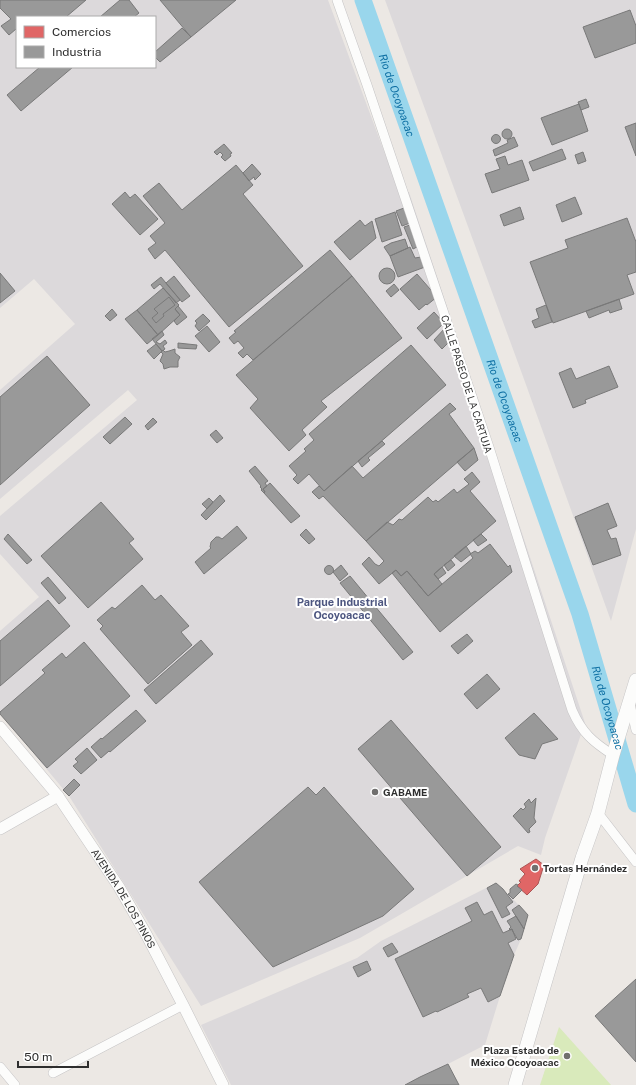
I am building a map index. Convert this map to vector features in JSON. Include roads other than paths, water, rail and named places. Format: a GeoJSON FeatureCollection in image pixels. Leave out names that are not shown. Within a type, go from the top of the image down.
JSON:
{"type":"FeatureCollection","features":[{"type":"Feature","properties":{"kind":"main road"},"geometry":{"type":"LineString","coordinates":[[515,1085],[580,866],[598,812],[636,680]]}},
{"type":"Feature","properties":{"kind":"street","name":"CALLE PASEO DE LA CARTUJA"},"geometry":{"type":"LineString","coordinates":[[337,0],[489,447],[572,710],[583,731],[595,743],[615,751]]}},
{"type":"Feature","properties":{"kind":"street"},"geometry":{"type":"LineString","coordinates":[[627,709],[636,730]]}},
{"type":"Feature","properties":{"kind":"street","name":"AVENIDA DE LOS PINOS"},"geometry":{"type":"LineString","coordinates":[[0,727],[58,796],[119,887],[146,934],[223,1085]]}},
{"type":"Feature","properties":{"kind":"street"},"geometry":{"type":"LineString","coordinates":[[0,829],[58,796]]}},
{"type":"Feature","properties":{"kind":"street"},"geometry":{"type":"LineString","coordinates":[[598,812],[636,862]]}},
{"type":"Feature","properties":{"kind":"street"},"geometry":{"type":"LineString","coordinates":[[53,1073],[183,1005]]}},
{"type":"Feature","properties":{"kind":"street"},"geometry":{"type":"LineString","coordinates":[[0,1067],[15,1085]]}},
{"type":"Feature","properties":{"kind":"waterway","name":"Rio de Ocoyoacac"},"geometry":{"type":"LineString","coordinates":[[363,0],[580,614],[636,804]]}},
{"type":"Feature","properties":{"kind":"place","name":"GABAME"},"geometry":{"type":"Point","coordinates":[375,792]}},
{"type":"Feature","properties":{"kind":"place","name":"Tortas Hernández"},"geometry":{"type":"Point","coordinates":[535,868]}},
{"type":"Feature","properties":{"kind":"place","name":"Plaza Estado de México Ocoyoacac"},"geometry":{"type":"Point","coordinates":[567,1056]}},
{"type":"Feature","properties":{"kind":"district","name":"Parque Industrial Ocoyoacac"},"geometry":{"type":"Point","coordinates":[342,608]}}]}
